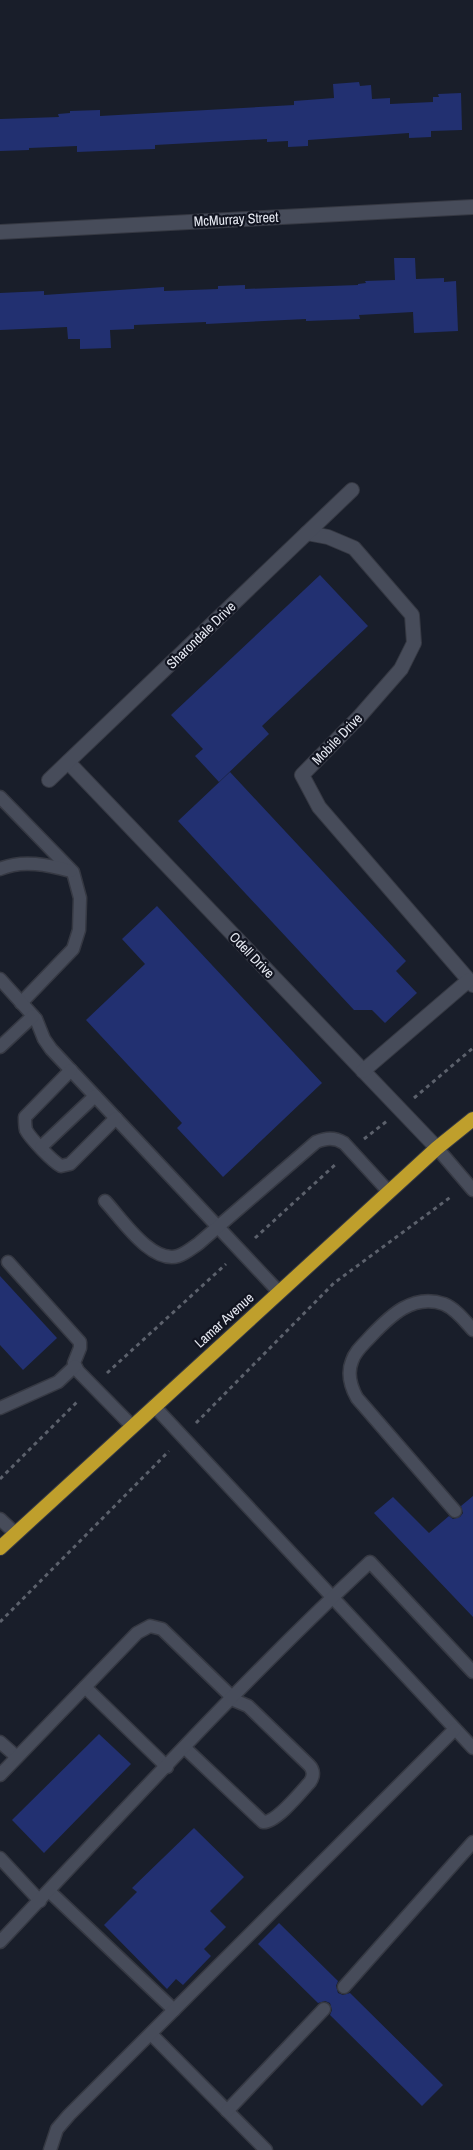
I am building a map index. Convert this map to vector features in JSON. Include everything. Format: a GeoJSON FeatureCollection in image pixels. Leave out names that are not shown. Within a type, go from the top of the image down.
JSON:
{"type":"FeatureCollection","features":[{"type":"Feature","properties":{"kind":"highway","name":"Lamar Avenue"},"geometry":{"type":"LineString","coordinates":[[0,1548],[437,1148],[473,1119]]}},
{"type":"Feature","properties":{"kind":"street","name":"McMurray Street"},"geometry":{"type":"LineString","coordinates":[[0,232],[473,207]]}},
{"type":"Feature","properties":{"kind":"street","name":"Sharondale Drive"},"geometry":{"type":"LineString","coordinates":[[50,780],[352,490]]}},
{"type":"Feature","properties":{"kind":"street","name":"Mobile Drive"},"geometry":{"type":"LineString","coordinates":[[307,534],[328,537],[354,548],[412,615],[414,643],[401,669],[359,717],[302,774],[319,807],[471,982]]}},
{"type":"Feature","properties":{"kind":"street","name":"Odell Drive"},"geometry":{"type":"LineString","coordinates":[[68,762],[437,1148]]}},
{"type":"Feature","properties":{"kind":"street"},"geometry":{"type":"LineString","coordinates":[[363,1071],[471,982]]}},
{"type":"Feature","properties":{"kind":"lane"},"geometry":{"type":"LineString","coordinates":[[0,797],[73,872],[78,884],[81,913],[79,930],[73,949],[21,1002]]}},
{"type":"Feature","properties":{"kind":"lane"},"geometry":{"type":"LineString","coordinates":[[0,869],[15,865],[35,864],[73,872]]}},
{"type":"Feature","properties":{"kind":"lane"},"geometry":{"type":"LineString","coordinates":[[0,979],[33,1016],[44,1040],[279,1292]]}},
{"type":"Feature","properties":{"kind":"lane"},"geometry":{"type":"LineString","coordinates":[[0,1047],[33,1016]]}},
{"type":"Feature","properties":{"kind":"lane"},"geometry":{"type":"LineString","coordinates":[[71,1070],[26,1117],[26,1129],[41,1147],[58,1165],[70,1164],[116,1118]]}},
{"type":"Feature","properties":{"kind":"lane"},"geometry":{"type":"LineString","coordinates":[[41,1147],[95,1096]]}},
{"type":"Feature","properties":{"kind":"lane"},"geometry":{"type":"LineString","coordinates":[[105,1201],[146,1245],[159,1255],[178,1256],[193,1247],[316,1142],[324,1139],[338,1139],[344,1143],[389,1192]]}},
{"type":"Feature","properties":{"kind":"lane"},"geometry":{"type":"LineString","coordinates":[[437,1148],[470,1187]]}},
{"type":"Feature","properties":{"kind":"lane"},"geometry":{"type":"LineString","coordinates":[[8,1262],[80,1342],[80,1348],[74,1359],[75,1366],[132,1426]]}},
{"type":"Feature","properties":{"kind":"lane"},"geometry":{"type":"LineString","coordinates":[[455,1511],[357,1398],[351,1385],[350,1367],[355,1354],[389,1317],[409,1305],[432,1302],[445,1304],[457,1312],[473,1330]]}},
{"type":"Feature","properties":{"kind":"lane"},"geometry":{"type":"LineString","coordinates":[[0,1408],[58,1382],[75,1366]]}},
{"type":"Feature","properties":{"kind":"lane"},"geometry":{"type":"LineString","coordinates":[[154,1406],[473,1748]]}},
{"type":"Feature","properties":{"kind":"lane"},"geometry":{"type":"LineString","coordinates":[[0,1519],[15,1533]]}},
{"type":"Feature","properties":{"kind":"lane"},"geometry":{"type":"LineString","coordinates":[[0,1942],[233,1698],[332,1597],[370,1562],[473,1672]]}},
{"type":"Feature","properties":{"kind":"lane"},"geometry":{"type":"LineString","coordinates":[[0,1775],[140,1630],[154,1626],[162,1629],[233,1698],[248,1706],[309,1764],[313,1773],[310,1782],[274,1818],[263,1822],[185,1748]]}},
{"type":"Feature","properties":{"kind":"lane"},"geometry":{"type":"LineString","coordinates":[[85,1687],[167,1767]]}},
{"type":"Feature","properties":{"kind":"lane"},"geometry":{"type":"LineString","coordinates":[[50,2150],[57,2129],[455,1729]]}},
{"type":"Feature","properties":{"kind":"lane"},"geometry":{"type":"LineString","coordinates":[[0,1742],[17,1757]]}},
{"type":"Feature","properties":{"kind":"lane"},"geometry":{"type":"LineString","coordinates":[[344,1987],[473,1842]]}},
{"type":"Feature","properties":{"kind":"lane"},"geometry":{"type":"LineString","coordinates":[[0,1858],[174,2010]]}},
{"type":"Feature","properties":{"kind":"lane"},"geometry":{"type":"LineString","coordinates":[[227,2111],[324,2010]]}},
{"type":"Feature","properties":{"kind":"lane"},"geometry":{"type":"LineString","coordinates":[[151,2034],[266,2150]]}},
{"type":"Feature","properties":{"kind":"path"},"geometry":{"type":"LineString","coordinates":[[0,1622],[334,1283],[470,1187]]}},
{"type":"Feature","properties":{"kind":"building"},"geometry":{"type":"Polygon","coordinates":[[[359,82],[360,86],[371,85],[372,99],[390,98],[390,104],[433,102],[433,97],[439,97],[438,94],[461,93],[462,130],[431,131],[431,137],[409,138],[409,133],[308,140],[308,146],[288,147],[288,141],[267,142],[267,139],[155,145],[155,149],[77,152],[77,146],[0,151],[0,119],[59,117],[58,114],[70,113],[70,111],[100,110],[100,116],[294,105],[294,101],[334,98],[333,84],[359,82]]]}},
{"type":"Feature","properties":{"kind":"building"},"geometry":{"type":"Polygon","coordinates":[[[394,258],[415,258],[416,279],[444,278],[444,282],[456,281],[458,331],[414,333],[413,312],[359,315],[360,319],[134,325],[134,329],[110,330],[111,348],[80,349],[80,339],[68,339],[67,327],[0,330],[0,293],[44,291],[44,295],[164,287],[164,291],[218,289],[218,286],[245,285],[245,289],[358,285],[366,283],[365,281],[395,280],[394,258]]]}},
{"type":"Feature","properties":{"kind":"building"},"geometry":{"type":"Polygon","coordinates":[[[320,575],[368,626],[262,726],[269,734],[219,782],[195,756],[203,749],[171,715],[320,575]]]}},
{"type":"Feature","properties":{"kind":"building"},"geometry":{"type":"Polygon","coordinates":[[[230,772],[406,961],[396,971],[417,993],[385,1023],[372,1010],[354,1010],[178,821],[230,772]]]}},
{"type":"Feature","properties":{"kind":"building"},"geometry":{"type":"Polygon","coordinates":[[[157,906],[322,1083],[223,1177],[177,1128],[182,1123],[86,1020],[145,964],[122,939],[157,906]]]}},
{"type":"Feature","properties":{"kind":"building"},"geometry":{"type":"Polygon","coordinates":[[[0,1276],[57,1338],[23,1370],[0,1345],[0,1276]]]}},
{"type":"Feature","properties":{"kind":"building"},"geometry":{"type":"Polygon","coordinates":[[[473,1496],[473,1617],[374,1513],[393,1497],[429,1533],[449,1516],[453,1519],[460,1517],[463,1513],[461,1506],[473,1496]]]}},
{"type":"Feature","properties":{"kind":"building"},"geometry":{"type":"Polygon","coordinates":[[[99,1734],[131,1764],[44,1853],[12,1820],[99,1734]]]}},
{"type":"Feature","properties":{"kind":"building"},"geometry":{"type":"Polygon","coordinates":[[[194,1828],[244,1877],[210,1911],[226,1927],[204,1949],[211,1956],[183,1985],[176,1979],[167,1989],[104,1925],[137,1892],[132,1888],[194,1828]]]}},
{"type":"Feature","properties":{"kind":"building"},"geometry":{"type":"Polygon","coordinates":[[[279,1923],[338,1981],[336,1986],[338,1993],[343,1995],[350,1993],[443,2085],[422,2106],[330,2015],[332,2010],[330,2003],[325,2001],[318,2003],[258,1944],[279,1923]]]}}]}
